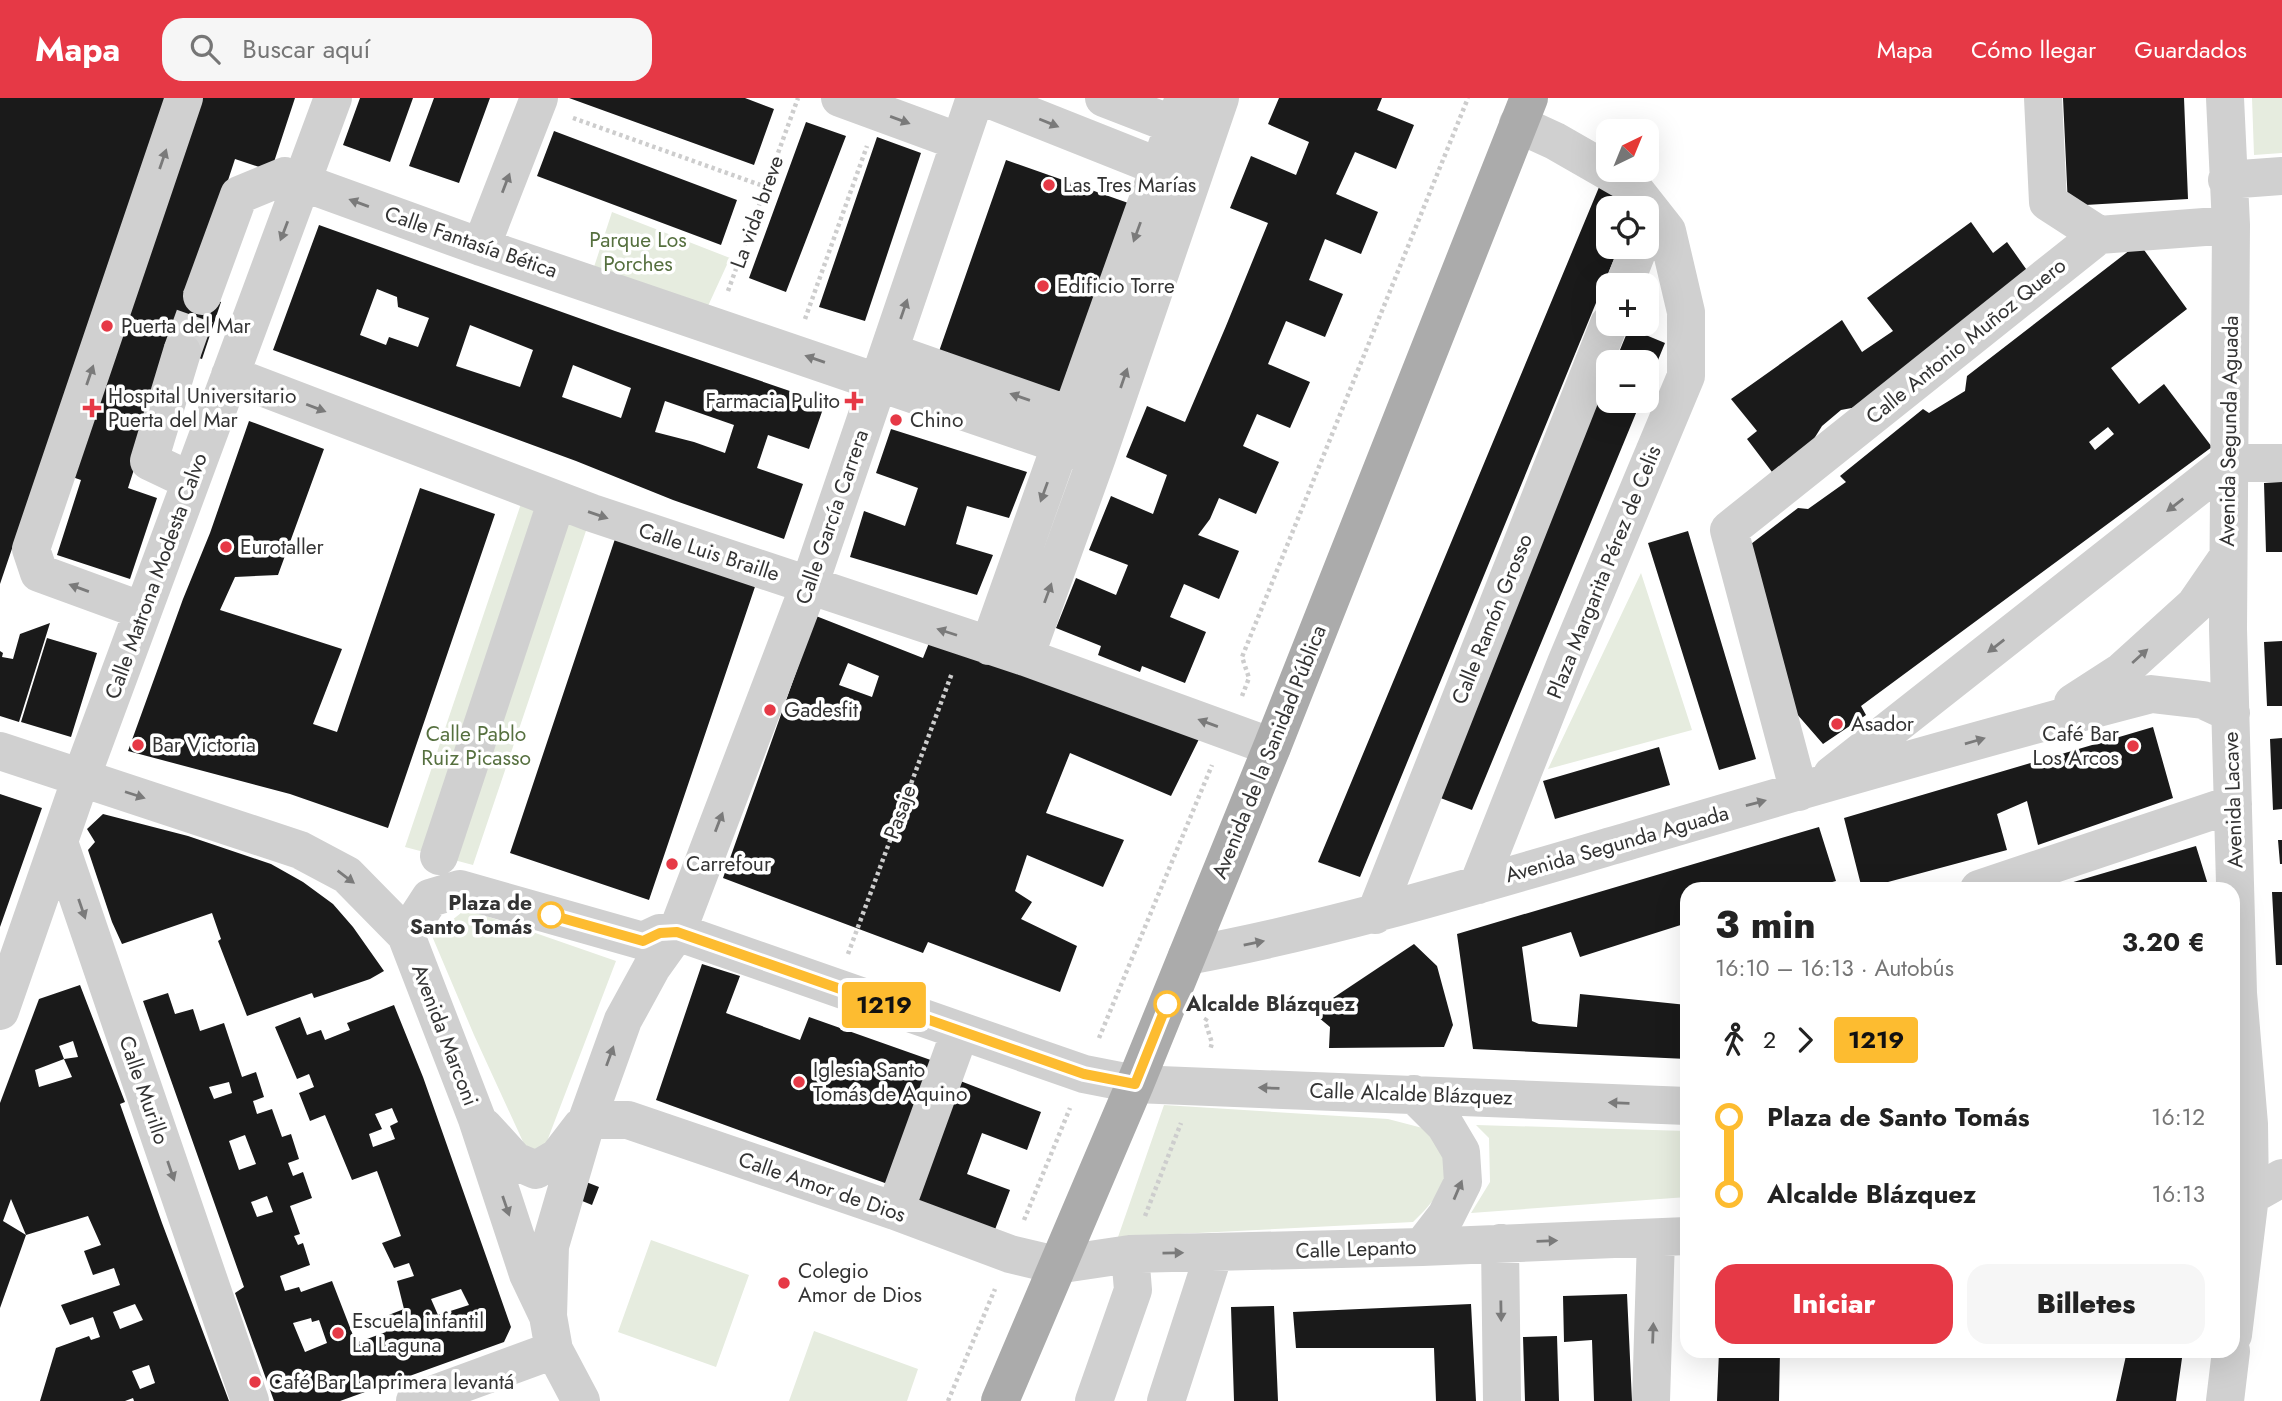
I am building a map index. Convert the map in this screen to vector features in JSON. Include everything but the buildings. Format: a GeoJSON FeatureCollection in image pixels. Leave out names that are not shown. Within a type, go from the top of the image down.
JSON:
{"type":"FeatureCollection","features":[{"type":"Feature","properties":{"kind":"main road","name":"Avenida de la Sanidad Pública"},"geometry":{"type":"LineString","coordinates":[[1000,1401],[1135,1084],[1272,747],[1523,111]]}},
{"type":"Feature","properties":{"kind":"street"},"geometry":{"type":"LineString","coordinates":[[143,611],[39,573],[31,549],[184,98]]}},
{"type":"Feature","properties":{"kind":"street","name":"Calle Matrona Modesta Calvo"},"geometry":{"type":"LineString","coordinates":[[82,778],[333,98]]}},
{"type":"Feature","properties":{"kind":"street"},"geometry":{"type":"LineString","coordinates":[[840,98],[960,142]]}},
{"type":"Feature","properties":{"kind":"street","name":"Calle García Carrera"},"geometry":{"type":"LineString","coordinates":[[677,932],[809,586],[975,98]]}},
{"type":"Feature","properties":{"kind":"street"},"geometry":{"type":"LineString","coordinates":[[986,98],[1175,173]]}},
{"type":"Feature","properties":{"kind":"street"},"geometry":{"type":"LineString","coordinates":[[1104,98],[1188,120]]}},
{"type":"Feature","properties":{"kind":"street"},"geometry":{"type":"LineString","coordinates":[[1025,657],[1102,443],[1188,120],[1220,98]]}},
{"type":"Feature","properties":{"kind":"street"},"geometry":{"type":"LineString","coordinates":[[2043,98],[2048,202],[2099,235],[2231,225]]}},
{"type":"Feature","properties":{"kind":"street","name":"Avenida Segunda Aguada"},"geometry":{"type":"LineString","coordinates":[[2044,722],[2130,664],[2195,605],[2228,557],[2231,225],[2225,98]]}},
{"type":"Feature","properties":{"kind":"street"},"geometry":{"type":"LineString","coordinates":[[481,247],[537,101]]}},
{"type":"Feature","properties":{"kind":"street","name":"Plaza Margarita Pérez de Celis"},"geometry":{"type":"LineString","coordinates":[[1523,111],[1555,141],[1630,184],[1634,196]]}},
{"type":"Feature","properties":{"kind":"street"},"geometry":{"type":"LineString","coordinates":[[977,642],[1175,173]]}},
{"type":"Feature","properties":{"kind":"street"},"geometry":{"type":"LineString","coordinates":[[202,296],[239,195],[285,176],[303,182]]}},
{"type":"Feature","properties":{"kind":"street"},"geometry":{"type":"LineString","coordinates":[[2227,180],[2282,176]]}},
{"type":"Feature","properties":{"kind":"street","name":"Calle Fantasía Bética"},"geometry":{"type":"LineString","coordinates":[[303,182],[481,247],[794,352],[885,367],[1102,443]]}},
{"type":"Feature","properties":{"kind":"street","name":"Plaza Margarita Pérez de Celis"},"geometry":{"type":"LineString","coordinates":[[1478,885],[1566,663],[1686,376],[1686,312],[1667,231],[1659,230]]}},
{"type":"Feature","properties":{"kind":"street","name":"Calle Antonio Muñoz Quero"},"geometry":{"type":"LineString","coordinates":[[1808,789],[1730,530],[2099,235]]}},
{"type":"Feature","properties":{"kind":"street","name":"Calle Ramón Grosso"},"geometry":{"type":"LineString","coordinates":[[1375,915],[1604,336]]}},
{"type":"Feature","properties":{"kind":"street"},"geometry":{"type":"LineString","coordinates":[[182,352],[149,461],[191,481]]}},
{"type":"Feature","properties":{"kind":"street","name":"Calle Luis Braille"},"geometry":{"type":"LineString","coordinates":[[230,375],[557,500],[1025,657],[1272,747]]}},
{"type":"Feature","properties":{"kind":"street"},"geometry":{"type":"LineString","coordinates":[[1808,789],[2228,463],[2282,463]]}},
{"type":"Feature","properties":{"kind":"street"},"geometry":{"type":"LineString","coordinates":[[439,856],[557,500]]}},
{"type":"Feature","properties":{"kind":"street","name":"Avenida Lacave"},"geometry":{"type":"LineString","coordinates":[[2228,557],[2235,882]]}},
{"type":"Feature","properties":{"kind":"street","name":"Avenida Segunda Aguada"},"geometry":{"type":"LineString","coordinates":[[1187,956],[1277,939],[1375,915],[1808,789],[2151,694],[2203,700],[2231,713]]}},
{"type":"Feature","properties":{"kind":"street","name":"Avenida Marconi"},"geometry":{"type":"LineString","coordinates":[[0,751],[300,850],[347,875],[406,935],[477,1119],[528,1274],[581,1401]]}},
{"type":"Feature","properties":{"kind":"street"},"geometry":{"type":"LineString","coordinates":[[0,1011],[82,778]]}},
{"type":"Feature","properties":{"kind":"street"},"geometry":{"type":"LineString","coordinates":[[2000,882],[2233,804]]}},
{"type":"Feature","properties":{"kind":"street","name":"Calle Murillo"},"geometry":{"type":"LineString","coordinates":[[60,845],[250,1401]]}},
{"type":"Feature","properties":{"kind":"street"},"geometry":{"type":"LineString","coordinates":[[406,935],[430,898],[460,889],[643,941],[660,933],[677,932]]}},
{"type":"Feature","properties":{"kind":"street"},"geometry":{"type":"LineString","coordinates":[[585,925],[623,962],[623,1020]]}},
{"type":"Feature","properties":{"kind":"street"},"geometry":{"type":"LineString","coordinates":[[415,1401],[551,1333],[550,1246],[587,1120],[623,1020],[652,967],[677,932]]}},
{"type":"Feature","properties":{"kind":"street","name":"Calle Alcalde Blázquez"},"geometry":{"type":"LineString","coordinates":[[677,932],[1084,1074],[1135,1084],[1680,1106]]}},
{"type":"Feature","properties":{"kind":"street","name":"Avenida Lacave"},"geometry":{"type":"LineString","coordinates":[[2240,1009],[2255,1125],[2255,1191],[2240,1289]]}},
{"type":"Feature","properties":{"kind":"street"},"geometry":{"type":"LineString","coordinates":[[895,1211],[960,1032]]}},
{"type":"Feature","properties":{"kind":"street"},"geometry":{"type":"LineString","coordinates":[[1414,1094],[1445,1125],[1461,1152],[1463,1182],[1446,1216],[1422,1247]]}},
{"type":"Feature","properties":{"kind":"street"},"geometry":{"type":"LineString","coordinates":[[477,1119],[515,1161],[536,1170],[558,1157],[587,1120]]}},
{"type":"Feature","properties":{"kind":"street","name":"Calle Amor de Dios"},"geometry":{"type":"LineString","coordinates":[[587,1120],[628,1120],[895,1211],[1010,1254],[1056,1265]]}},
{"type":"Feature","properties":{"kind":"street"},"geometry":{"type":"LineString","coordinates":[[1651,1401],[1671,1237]]}},
{"type":"Feature","properties":{"kind":"street","name":"Calle Lepanto"},"geometry":{"type":"LineString","coordinates":[[1056,1265],[1130,1254],[1422,1247],[1671,1237]]}},
{"type":"Feature","properties":{"kind":"street"},"geometry":{"type":"LineString","coordinates":[[1500,1243],[1503,1401]]}},
{"type":"Feature","properties":{"kind":"street"},"geometry":{"type":"LineString","coordinates":[[1166,1401],[1213,1253]]}},
{"type":"Feature","properties":{"kind":"street"},"geometry":{"type":"LineString","coordinates":[[1094,1401],[1133,1290],[1130,1254]]}},
{"type":"Feature","properties":{"kind":"street"},"geometry":{"type":"LineString","coordinates":[[2225,1401],[2230,1358]]}},
{"type":"Feature","properties":{"kind":"path","name":"La vida breve"},"geometry":{"type":"LineString","coordinates":[[716,326],[798,98]]}},
{"type":"Feature","properties":{"kind":"path"},"geometry":{"type":"LineString","coordinates":[[537,101],[766,187]]}},
{"type":"Feature","properties":{"kind":"path"},"geometry":{"type":"LineString","coordinates":[[794,352],[879,112]]}},
{"type":"Feature","properties":{"kind":"path","name":"Pasaje"},"geometry":{"type":"LineString","coordinates":[[835,987],[977,642]]}},
{"type":"Feature","properties":{"kind":"path"},"geometry":{"type":"LineString","coordinates":[[1130,1254],[1212,1043],[1205,1021]]}},
{"type":"Feature","properties":{"kind":"green space"},"geometry":{"type":"Polygon","coordinates":[[[2252,98],[2282,98],[2282,153],[2254,155],[2252,98]]]}},
{"type":"Feature","properties":{"kind":"green space","name":"Parque Los Porches"},"geometry":{"type":"Polygon","coordinates":[[[612,212],[730,258],[708,306],[594,267],[612,212]]]}},
{"type":"Feature","properties":{"kind":"green space","name":"Calle Pablo Ruiz Picasso"},"geometry":{"type":"Polygon","coordinates":[[[526,489],[592,513],[473,865],[405,847],[526,489]]]}},
{"type":"Feature","properties":{"kind":"green space"},"geometry":{"type":"Polygon","coordinates":[[[1641,573],[1692,730],[1548,769],[1641,573]]]}},
{"type":"Feature","properties":{"kind":"green space","name":"Plaza de Santo Tomás"},"geometry":{"type":"Polygon","coordinates":[[[466,909],[616,961],[536,1170],[432,936],[466,909]]]}},
{"type":"Feature","properties":{"kind":"green space"},"geometry":{"type":"Polygon","coordinates":[[[1164,1105],[1388,1119],[1434,1131],[1454,1176],[1413,1222],[1118,1237],[1164,1105]]]}},
{"type":"Feature","properties":{"kind":"green space"},"geometry":{"type":"Polygon","coordinates":[[[1476,1125],[1680,1131],[1680,1198],[1471,1213],[1490,1182],[1489,1138],[1476,1125]]]}},
{"type":"Feature","properties":{"kind":"green space"},"geometry":{"type":"Polygon","coordinates":[[[651,1240],[749,1275],[716,1367],[618,1332],[651,1240]]]}},
{"type":"Feature","properties":{"kind":"green space"},"geometry":{"type":"Polygon","coordinates":[[[814,1331],[918,1369],[907,1401],[789,1401],[814,1331]]]}},
{"type":"Feature","properties":{"kind":"tunnel"},"geometry":{"type":"LineString","coordinates":[[182,352],[202,296]]}},
{"type":"Feature","properties":{"kind":"bus line","name":"1219"},"geometry":{"type":"LineString","coordinates":[[551,915],[643,941],[660,933],[677,932],[1084,1074],[1135,1084],[1167,1004]]}},
{"type":"Feature","properties":{"kind":"place","name":"Las Tres Marías"},"geometry":{"type":"Point","coordinates":[1049,185]}},
{"type":"Feature","properties":{"kind":"place","name":"Edificio Torre"},"geometry":{"type":"Point","coordinates":[1043,286]}},
{"type":"Feature","properties":{"kind":"place","name":"Puerta del Mar"},"geometry":{"type":"Point","coordinates":[107,326]}},
{"type":"Feature","properties":{"kind":"place","name":"Farmacia Pulito"},"geometry":{"type":"Point","coordinates":[854,401]}},
{"type":"Feature","properties":{"kind":"place","name":"Hospital Universitario Puerta del Mar"},"geometry":{"type":"Point","coordinates":[92,408]}},
{"type":"Feature","properties":{"kind":"place","name":"Chino"},"geometry":{"type":"Point","coordinates":[896,420]}},
{"type":"Feature","properties":{"kind":"place","name":"Eurotaller"},"geometry":{"type":"Point","coordinates":[226,547]}},
{"type":"Feature","properties":{"kind":"place","name":"Gadesfit"},"geometry":{"type":"Point","coordinates":[770,710]}},
{"type":"Feature","properties":{"kind":"place","name":"Asador"},"geometry":{"type":"Point","coordinates":[1837,724]}},
{"type":"Feature","properties":{"kind":"place","name":"Bar Victoria"},"geometry":{"type":"Point","coordinates":[138,745]}},
{"type":"Feature","properties":{"kind":"place","name":"Café Bar Los Arcos"},"geometry":{"type":"Point","coordinates":[2133,746]}},
{"type":"Feature","properties":{"kind":"place","name":"Carrefour"},"geometry":{"type":"Point","coordinates":[672,864]}},
{"type":"Feature","properties":{"kind":"place","name":"Plaza de Santo Tomás"},"geometry":{"type":"Point","coordinates":[551,915]}},
{"type":"Feature","properties":{"kind":"place","name":"Alcalde Blázquez"},"geometry":{"type":"Point","coordinates":[1167,1004]}},
{"type":"Feature","properties":{"kind":"place","name":"Iglesia Santo Tomás de Aquino"},"geometry":{"type":"Point","coordinates":[799,1082]}},
{"type":"Feature","properties":{"kind":"place","name":"Colegio Amor de Dios"},"geometry":{"type":"Point","coordinates":[784,1283]}},
{"type":"Feature","properties":{"kind":"place","name":"Escuela infantil La Laguna"},"geometry":{"type":"Point","coordinates":[338,1333]}},
{"type":"Feature","properties":{"kind":"place","name":"Café Bar La primera levantá"},"geometry":{"type":"Point","coordinates":[255,1382]}}]}
